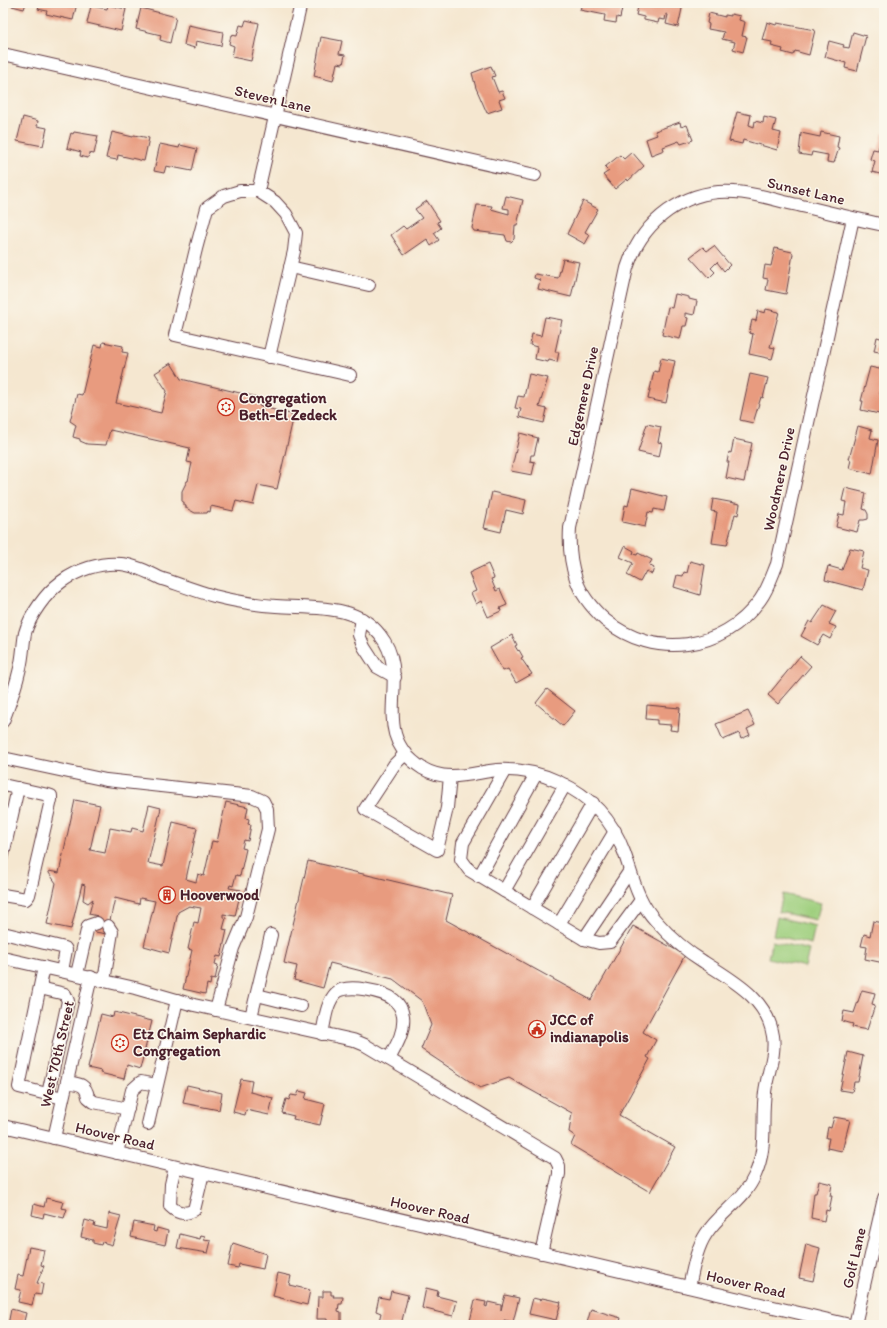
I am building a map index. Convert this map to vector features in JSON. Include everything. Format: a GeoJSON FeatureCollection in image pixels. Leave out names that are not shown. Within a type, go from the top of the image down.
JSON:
{"type":"FeatureCollection","features":[{"type":"Feature","properties":{"kind":"street"},"geometry":{"type":"LineString","coordinates":[[258,191],[301,3]]}},
{"type":"Feature","properties":{"kind":"street","name":"Steven Lane"},"geometry":{"type":"LineString","coordinates":[[3,54],[535,175]]}},
{"type":"Feature","properties":{"kind":"street"},"geometry":{"type":"LineString","coordinates":[[269,357],[294,251],[296,233],[286,214],[275,202],[258,191],[240,191],[229,194],[208,208],[196,249],[175,335],[269,357],[350,375]]}},
{"type":"Feature","properties":{"kind":"street","name":"Sunset Lane"},"geometry":{"type":"LineString","coordinates":[[720,192],[751,194],[884,225]]}},
{"type":"Feature","properties":{"kind":"street","name":"Edgemere Drive"},"geometry":{"type":"LineString","coordinates":[[629,635],[614,627],[598,614],[580,589],[570,559],[570,528],[630,258],[640,239],[656,219],[673,207],[696,196],[720,192]]}},
{"type":"Feature","properties":{"kind":"street","name":"Woodmere Drive"},"geometry":{"type":"LineString","coordinates":[[629,635],[658,645],[683,645],[698,642],[721,633],[743,619],[760,600],[768,588],[777,564],[853,218]]}},
{"type":"Feature","properties":{"kind":"street"},"geometry":{"type":"LineString","coordinates":[[290,267],[369,285]]}},
{"type":"Feature","properties":{"kind":"street"},"geometry":{"type":"LineString","coordinates":[[3,721],[14,692],[24,655],[26,632],[39,606],[58,584],[78,571],[119,564],[136,568],[211,595],[275,606],[330,609],[362,619],[378,632],[388,646],[395,677],[392,703],[394,732],[406,753],[420,766],[432,773],[450,776],[505,770],[522,771],[536,774],[565,785],[593,803],[614,831],[625,855],[629,872],[640,900],[658,924],[685,950],[749,992],[767,1017],[773,1036],[773,1049],[764,1095],[765,1131],[760,1163],[753,1181],[744,1193],[706,1234],[697,1256],[689,1287]]}},
{"type":"Feature","properties":{"kind":"street"},"geometry":{"type":"LineString","coordinates":[[362,619],[359,635],[364,647],[377,667],[395,677]]}},
{"type":"Feature","properties":{"kind":"street"},"geometry":{"type":"LineString","coordinates":[[406,753],[394,765],[365,809],[437,850],[446,808],[450,776]]}},
{"type":"Feature","properties":{"kind":"street"},"geometry":{"type":"LineString","coordinates":[[3,758],[106,780],[252,796],[263,801],[267,809],[268,829],[246,918],[233,948],[216,1010]]}},
{"type":"Feature","properties":{"kind":"street"},"geometry":{"type":"LineString","coordinates":[[505,770],[463,843],[461,859],[469,870],[584,939],[599,943],[610,942],[640,900]]}},
{"type":"Feature","properties":{"kind":"street"},"geometry":{"type":"LineString","coordinates":[[479,877],[536,774]]}},
{"type":"Feature","properties":{"kind":"street"},"geometry":{"type":"LineString","coordinates":[[3,785],[48,794],[51,796],[29,895],[26,899],[3,895]]}},
{"type":"Feature","properties":{"kind":"street"},"geometry":{"type":"LineString","coordinates":[[504,891],[565,785]]}},
{"type":"Feature","properties":{"kind":"street"},"geometry":{"type":"LineString","coordinates":[[3,855],[18,788]]}},
{"type":"Feature","properties":{"kind":"street"},"geometry":{"type":"LineString","coordinates":[[532,908],[593,803]]}},
{"type":"Feature","properties":{"kind":"street"},"geometry":{"type":"LineString","coordinates":[[559,924],[614,831]]}},
{"type":"Feature","properties":{"kind":"street"},"geometry":{"type":"LineString","coordinates":[[584,939],[629,872]]}},
{"type":"Feature","properties":{"kind":"street"},"geometry":{"type":"LineString","coordinates":[[77,974],[88,926],[103,925],[112,932],[104,981]]}},
{"type":"Feature","properties":{"kind":"street"},"geometry":{"type":"LineString","coordinates":[[3,933],[65,948],[66,950],[62,971]]}},
{"type":"Feature","properties":{"kind":"street"},"geometry":{"type":"LineString","coordinates":[[251,1017],[271,935]]}},
{"type":"Feature","properties":{"kind":"street"},"geometry":{"type":"LineString","coordinates":[[3,958],[91,977],[216,1010],[353,1040],[389,1059],[550,1153],[555,1158],[559,1166],[554,1197],[541,1253]]}},
{"type":"Feature","properties":{"kind":"street"},"geometry":{"type":"LineString","coordinates":[[44,967],[19,1087],[63,1098]]}},
{"type":"Feature","properties":{"kind":"street","name":"West 70th Street"},"geometry":{"type":"LineString","coordinates":[[54,1138],[91,977]]}},
{"type":"Feature","properties":{"kind":"street"},"geometry":{"type":"LineString","coordinates":[[40,988],[65,994],[68,1001],[48,1094]]}},
{"type":"Feature","properties":{"kind":"street"},"geometry":{"type":"LineString","coordinates":[[322,1034],[330,1004],[336,994],[342,989],[364,989],[387,996],[398,1004],[403,1016],[400,1035],[389,1059]]}},
{"type":"Feature","properties":{"kind":"street"},"geometry":{"type":"LineString","coordinates":[[257,995],[301,1006]]}},
{"type":"Feature","properties":{"kind":"street"},"geometry":{"type":"LineString","coordinates":[[148,1124],[177,1000]]}},
{"type":"Feature","properties":{"kind":"street"},"geometry":{"type":"LineString","coordinates":[[67,1082],[83,1085],[87,1089],[88,1098],[94,1102],[128,1109]]}},
{"type":"Feature","properties":{"kind":"street"},"geometry":{"type":"LineString","coordinates":[[118,1153],[132,1090],[141,1082],[156,1085]]}},
{"type":"Feature","properties":{"kind":"street","name":"Hoover Road"},"geometry":{"type":"LineString","coordinates":[[3,1126],[850,1325]]}},
{"type":"Feature","properties":{"kind":"street"},"geometry":{"type":"LineString","coordinates":[[175,1167],[171,1184],[170,1206],[175,1211],[182,1213],[188,1213],[194,1210],[203,1173]]}},
{"type":"Feature","properties":{"kind":"street","name":"Golf Lane"},"geometry":{"type":"LineString","coordinates":[[855,1325],[884,1198]]}},
{"type":"Feature","properties":{"kind":"green space"},"geometry":{"type":"Polygon","coordinates":[[[783,894],[821,903],[816,920],[779,912],[783,894]]]}},
{"type":"Feature","properties":{"kind":"green space"},"geometry":{"type":"Polygon","coordinates":[[[777,917],[815,926],[811,944],[773,935],[777,917]]]}},
{"type":"Feature","properties":{"kind":"green space"},"geometry":{"type":"Polygon","coordinates":[[[772,941],[809,950],[805,967],[768,958],[772,941]]]}},
{"type":"Feature","properties":{"kind":"building"},"geometry":{"type":"Polygon","coordinates":[[[13,3],[26,3],[24,9],[12,6],[13,3]]]}},
{"type":"Feature","properties":{"kind":"building"},"geometry":{"type":"Polygon","coordinates":[[[40,3],[77,3],[73,20],[46,14],[47,11],[38,9],[40,3]]]}},
{"type":"Feature","properties":{"kind":"building"},"geometry":{"type":"Polygon","coordinates":[[[582,3],[620,3],[619,7],[622,8],[620,18],[617,17],[616,23],[604,21],[605,15],[580,10],[582,3]]]}},
{"type":"Feature","properties":{"kind":"building"},"geometry":{"type":"Polygon","coordinates":[[[639,3],[683,4],[678,27],[666,24],[668,15],[666,14],[665,20],[659,19],[658,23],[644,20],[644,17],[636,15],[639,3]]]}},
{"type":"Feature","properties":{"kind":"building"},"geometry":{"type":"Polygon","coordinates":[[[108,5],[126,9],[121,31],[87,23],[91,6],[107,9],[108,5]]]}},
{"type":"Feature","properties":{"kind":"building"},"geometry":{"type":"Polygon","coordinates":[[[141,8],[176,17],[170,43],[160,40],[161,35],[136,29],[141,8]]]}},
{"type":"Feature","properties":{"kind":"building"},"geometry":{"type":"Polygon","coordinates":[[[709,13],[725,17],[725,15],[731,16],[731,14],[740,16],[739,20],[745,22],[742,36],[747,37],[743,52],[733,49],[735,42],[722,39],[724,32],[708,29],[709,24],[707,23],[709,13]]]}},
{"type":"Feature","properties":{"kind":"building"},"geometry":{"type":"Polygon","coordinates":[[[246,20],[259,23],[251,61],[232,57],[234,46],[229,44],[231,35],[237,36],[240,25],[244,26],[246,20]]]}},
{"type":"Feature","properties":{"kind":"building"},"geometry":{"type":"Polygon","coordinates":[[[767,22],[776,25],[777,23],[815,30],[809,55],[795,51],[793,55],[782,52],[783,49],[771,46],[772,42],[762,40],[767,22]]]}},
{"type":"Feature","properties":{"kind":"building"},"geometry":{"type":"Polygon","coordinates":[[[188,25],[223,32],[221,46],[196,41],[195,48],[184,45],[188,25]]]}},
{"type":"Feature","properties":{"kind":"building"},"geometry":{"type":"Polygon","coordinates":[[[853,32],[866,36],[857,71],[845,68],[846,63],[825,57],[829,41],[849,48],[853,32]]]}},
{"type":"Feature","properties":{"kind":"building"},"geometry":{"type":"Polygon","coordinates":[[[321,37],[342,41],[339,54],[345,55],[343,64],[337,63],[333,81],[314,76],[321,37]]]}},
{"type":"Feature","properties":{"kind":"building"},"geometry":{"type":"Polygon","coordinates":[[[491,66],[495,76],[492,77],[498,92],[502,91],[505,98],[499,100],[502,108],[487,113],[476,88],[472,73],[491,66]]]}},
{"type":"Feature","properties":{"kind":"building"},"geometry":{"type":"Polygon","coordinates":[[[737,112],[751,115],[749,125],[754,127],[755,121],[763,123],[764,117],[776,120],[773,131],[781,133],[777,150],[743,140],[742,144],[729,141],[737,112]]]}},
{"type":"Feature","properties":{"kind":"building"},"geometry":{"type":"Polygon","coordinates":[[[23,117],[38,121],[37,126],[47,128],[43,146],[17,141],[23,117]]]}},
{"type":"Feature","properties":{"kind":"building"},"geometry":{"type":"Polygon","coordinates":[[[680,122],[681,127],[687,125],[693,140],[681,144],[679,141],[663,147],[664,150],[651,155],[646,139],[657,135],[655,131],[680,122]]]}},
{"type":"Feature","properties":{"kind":"building"},"geometry":{"type":"Polygon","coordinates":[[[74,132],[98,136],[94,154],[89,153],[88,158],[80,156],[81,152],[67,148],[71,133],[73,134],[74,132]]]}},
{"type":"Feature","properties":{"kind":"building"},"geometry":{"type":"Polygon","coordinates":[[[112,132],[133,137],[134,135],[149,138],[144,161],[118,155],[117,160],[106,158],[112,132]]]}},
{"type":"Feature","properties":{"kind":"building"},"geometry":{"type":"Polygon","coordinates":[[[821,132],[839,136],[837,147],[839,148],[834,163],[827,162],[828,155],[812,152],[811,156],[799,154],[801,133],[820,137],[821,132]]]}},
{"type":"Feature","properties":{"kind":"building"},"geometry":{"type":"Polygon","coordinates":[[[883,133],[884,175],[872,172],[875,161],[870,159],[873,149],[878,150],[883,133]]]}},
{"type":"Feature","properties":{"kind":"building"},"geometry":{"type":"Polygon","coordinates":[[[160,144],[179,148],[180,145],[197,149],[192,171],[166,166],[164,173],[154,171],[160,144]]]}},
{"type":"Feature","properties":{"kind":"building"},"geometry":{"type":"Polygon","coordinates":[[[632,152],[644,166],[628,181],[627,179],[615,189],[603,175],[609,171],[605,167],[620,155],[624,159],[632,152]]]}},
{"type":"Feature","properties":{"kind":"building"},"geometry":{"type":"Polygon","coordinates":[[[506,196],[523,200],[517,225],[515,225],[514,239],[511,242],[507,241],[505,235],[474,231],[472,228],[477,205],[492,206],[491,209],[509,214],[509,209],[503,208],[506,196]]]}},
{"type":"Feature","properties":{"kind":"building"},"geometry":{"type":"Polygon","coordinates":[[[427,201],[440,221],[437,222],[441,228],[434,233],[439,240],[431,246],[427,239],[404,255],[391,235],[403,226],[406,229],[422,218],[415,209],[427,201]]]}},
{"type":"Feature","properties":{"kind":"building"},"geometry":{"type":"Polygon","coordinates":[[[583,201],[598,209],[585,232],[590,235],[585,244],[567,234],[583,201]]]}},
{"type":"Feature","properties":{"kind":"building"},"geometry":{"type":"Polygon","coordinates":[[[714,246],[730,265],[724,271],[717,262],[711,268],[715,272],[709,278],[690,257],[703,247],[707,251],[714,246]]]}},
{"type":"Feature","properties":{"kind":"building"},"geometry":{"type":"Polygon","coordinates":[[[775,248],[792,252],[793,254],[786,294],[766,290],[768,279],[763,278],[765,265],[771,266],[775,248]]]}},
{"type":"Feature","properties":{"kind":"building"},"geometry":{"type":"Polygon","coordinates":[[[563,259],[579,262],[571,297],[538,289],[540,280],[534,278],[535,274],[558,278],[563,259]]]}},
{"type":"Feature","properties":{"kind":"building"},"geometry":{"type":"Polygon","coordinates":[[[675,294],[689,297],[689,299],[697,301],[694,315],[685,313],[685,317],[688,318],[686,326],[683,326],[680,339],[662,335],[668,307],[672,308],[675,294]]]}},
{"type":"Feature","properties":{"kind":"building"},"geometry":{"type":"Polygon","coordinates":[[[766,309],[779,312],[770,347],[775,348],[772,359],[749,354],[753,334],[749,333],[752,320],[756,321],[758,311],[765,313],[766,309]]]}},
{"type":"Feature","properties":{"kind":"building"},"geometry":{"type":"Polygon","coordinates":[[[545,317],[562,320],[555,352],[559,352],[557,362],[549,360],[548,362],[535,359],[537,347],[530,345],[532,334],[541,336],[545,317]]]}},
{"type":"Feature","properties":{"kind":"building"},"geometry":{"type":"Polygon","coordinates":[[[877,337],[884,339],[884,353],[874,351],[877,337]]]}},
{"type":"Feature","properties":{"kind":"building"},"geometry":{"type":"Polygon","coordinates":[[[103,342],[123,346],[122,352],[128,353],[116,403],[161,413],[167,391],[155,373],[171,363],[181,379],[261,398],[259,406],[294,415],[277,489],[258,485],[253,505],[236,501],[233,511],[211,506],[210,512],[195,513],[186,508],[184,502],[182,502],[182,491],[188,481],[192,463],[187,462],[190,448],[110,430],[106,445],[87,444],[80,441],[80,439],[73,437],[76,425],[70,421],[77,394],[82,395],[94,345],[102,347],[103,342]]]}},
{"type":"Feature","properties":{"kind":"building"},"geometry":{"type":"Polygon","coordinates":[[[661,358],[675,361],[666,403],[648,399],[654,371],[658,372],[661,358]]]}},
{"type":"Feature","properties":{"kind":"building"},"geometry":{"type":"Polygon","coordinates":[[[870,367],[884,370],[880,394],[884,395],[884,415],[861,410],[863,401],[861,401],[870,367]]]}},
{"type":"Feature","properties":{"kind":"building"},"geometry":{"type":"Polygon","coordinates":[[[529,374],[548,378],[539,407],[547,409],[544,423],[519,417],[521,409],[515,408],[518,396],[524,397],[529,374]]]}},
{"type":"Feature","properties":{"kind":"building"},"geometry":{"type":"Polygon","coordinates":[[[750,374],[768,378],[763,398],[761,397],[753,423],[740,420],[750,374]]]}},
{"type":"Feature","properties":{"kind":"building"},"geometry":{"type":"Polygon","coordinates":[[[647,424],[661,427],[658,442],[662,443],[659,457],[638,452],[647,424]]]}},
{"type":"Feature","properties":{"kind":"building"},"geometry":{"type":"Polygon","coordinates":[[[858,426],[872,430],[870,438],[878,440],[872,474],[849,468],[851,460],[849,459],[858,426]]]}},
{"type":"Feature","properties":{"kind":"building"},"geometry":{"type":"Polygon","coordinates":[[[520,433],[538,438],[534,455],[531,455],[530,461],[535,462],[532,475],[511,471],[520,433]]]}},
{"type":"Feature","properties":{"kind":"building"},"geometry":{"type":"Polygon","coordinates":[[[734,439],[752,443],[744,482],[726,478],[729,452],[731,453],[734,439]]]}},
{"type":"Feature","properties":{"kind":"building"},"geometry":{"type":"Polygon","coordinates":[[[632,488],[667,497],[664,511],[654,509],[653,513],[648,512],[645,527],[622,522],[625,505],[628,506],[632,488]]]}},
{"type":"Feature","properties":{"kind":"building"},"geometry":{"type":"Polygon","coordinates":[[[845,488],[866,493],[863,509],[866,510],[868,514],[868,519],[860,520],[857,532],[836,527],[839,514],[844,515],[846,502],[842,501],[845,488]]]}},
{"type":"Feature","properties":{"kind":"building"},"geometry":{"type":"Polygon","coordinates":[[[492,492],[526,500],[523,514],[506,510],[501,532],[484,528],[492,492]]]}},
{"type":"Feature","properties":{"kind":"building"},"geometry":{"type":"Polygon","coordinates":[[[713,499],[740,504],[738,515],[735,514],[727,545],[712,543],[717,512],[711,511],[713,499]]]}},
{"type":"Feature","properties":{"kind":"building"},"geometry":{"type":"Polygon","coordinates":[[[625,546],[634,551],[633,554],[637,555],[638,553],[652,560],[649,565],[654,568],[652,574],[646,571],[640,582],[627,575],[633,563],[620,557],[625,546]]]}},
{"type":"Feature","properties":{"kind":"building"},"geometry":{"type":"Polygon","coordinates":[[[850,548],[864,551],[860,568],[868,570],[863,590],[825,580],[828,566],[842,570],[850,548]]]}},
{"type":"Feature","properties":{"kind":"building"},"geometry":{"type":"Polygon","coordinates":[[[690,561],[705,565],[700,595],[674,587],[677,575],[683,576],[684,572],[687,573],[690,561]]]}},
{"type":"Feature","properties":{"kind":"building"},"geometry":{"type":"Polygon","coordinates":[[[488,564],[494,578],[491,579],[496,591],[500,589],[507,605],[500,608],[501,611],[488,617],[481,601],[476,604],[471,593],[476,591],[469,573],[488,564]]]}},
{"type":"Feature","properties":{"kind":"building"},"geometry":{"type":"Polygon","coordinates":[[[824,605],[836,611],[829,624],[836,627],[830,639],[823,635],[817,645],[801,636],[809,621],[812,623],[824,605]]]}},
{"type":"Feature","properties":{"kind":"building"},"geometry":{"type":"Polygon","coordinates":[[[512,635],[517,645],[515,646],[523,657],[521,658],[532,674],[516,683],[508,669],[503,671],[490,648],[512,635]]]}},
{"type":"Feature","properties":{"kind":"building"},"geometry":{"type":"Polygon","coordinates":[[[800,656],[811,666],[778,704],[768,695],[800,656]]]}},
{"type":"Feature","properties":{"kind":"building"},"geometry":{"type":"Polygon","coordinates":[[[547,689],[575,711],[563,726],[536,703],[547,689]]]}},
{"type":"Feature","properties":{"kind":"building"},"geometry":{"type":"Polygon","coordinates":[[[647,705],[680,708],[678,731],[670,730],[671,725],[657,724],[657,720],[646,719],[647,705]]]}},
{"type":"Feature","properties":{"kind":"building"},"geometry":{"type":"Polygon","coordinates":[[[748,711],[755,725],[747,729],[750,735],[741,739],[739,733],[723,740],[716,724],[748,711]]]}},
{"type":"Feature","properties":{"kind":"building","name":"Hooverwood"},"geometry":{"type":"Polygon","coordinates":[[[75,800],[100,805],[90,850],[105,853],[110,828],[131,832],[132,828],[143,831],[149,805],[161,808],[148,863],[163,866],[173,822],[197,828],[186,879],[196,882],[198,874],[204,876],[212,841],[217,842],[226,802],[248,807],[246,818],[249,819],[248,824],[251,825],[248,841],[244,840],[242,848],[246,849],[240,876],[236,875],[233,886],[230,885],[229,888],[241,890],[235,916],[223,914],[223,917],[226,918],[223,929],[227,930],[221,957],[217,956],[215,964],[218,965],[215,980],[211,979],[210,985],[207,984],[205,994],[183,989],[192,950],[188,949],[194,922],[198,923],[201,908],[189,906],[178,912],[169,953],[144,946],[155,901],[140,898],[139,904],[115,898],[107,934],[95,932],[98,916],[89,914],[93,899],[88,903],[83,900],[85,885],[82,884],[71,929],[47,924],[56,883],[49,871],[59,873],[75,800]]]}},
{"type":"Feature","properties":{"kind":"building","name":"JCC of indianapolis"},"geometry":{"type":"Polygon","coordinates":[[[308,861],[452,895],[446,920],[591,1000],[633,926],[685,955],[643,1032],[656,1040],[647,1057],[650,1059],[619,1115],[675,1147],[650,1192],[571,1145],[575,1136],[569,1132],[572,1113],[509,1078],[480,1088],[421,1049],[431,1025],[422,1001],[393,979],[330,963],[323,988],[294,980],[297,966],[284,963],[308,861]]]}},
{"type":"Feature","properties":{"kind":"building"},"geometry":{"type":"Polygon","coordinates":[[[873,921],[884,923],[884,963],[865,959],[867,947],[861,946],[864,934],[870,936],[873,921]]]}},
{"type":"Feature","properties":{"kind":"building"},"geometry":{"type":"Polygon","coordinates":[[[862,990],[875,993],[872,1004],[875,1005],[867,1030],[852,1027],[853,1024],[842,1021],[844,1011],[854,1013],[862,990]]]}},
{"type":"Feature","properties":{"kind":"building","name":"Etz Chaim Sephardic Congregation"},"geometry":{"type":"Polygon","coordinates":[[[114,1012],[152,1021],[140,1069],[127,1065],[124,1079],[100,1073],[101,1071],[88,1068],[101,1014],[113,1017],[114,1012]]]}},
{"type":"Feature","properties":{"kind":"building"},"geometry":{"type":"Polygon","coordinates":[[[848,1052],[863,1056],[858,1082],[854,1082],[852,1092],[840,1090],[848,1052]]]}},
{"type":"Feature","properties":{"kind":"building"},"geometry":{"type":"Polygon","coordinates":[[[241,1079],[252,1081],[250,1092],[273,1098],[269,1115],[246,1110],[245,1115],[233,1112],[241,1079]]]}},
{"type":"Feature","properties":{"kind":"building"},"geometry":{"type":"Polygon","coordinates":[[[187,1085],[222,1093],[219,1110],[183,1103],[187,1085]]]}},
{"type":"Feature","properties":{"kind":"building"},"geometry":{"type":"Polygon","coordinates":[[[299,1091],[307,1093],[305,1099],[325,1104],[320,1125],[293,1119],[294,1116],[282,1113],[286,1099],[289,1100],[291,1095],[297,1096],[299,1091]]]}},
{"type":"Feature","properties":{"kind":"building"},"geometry":{"type":"Polygon","coordinates":[[[834,1117],[850,1120],[842,1151],[827,1148],[829,1138],[826,1138],[828,1127],[831,1128],[834,1117]]]}},
{"type":"Feature","properties":{"kind":"building"},"geometry":{"type":"Polygon","coordinates":[[[819,1181],[832,1184],[830,1196],[832,1196],[829,1211],[826,1210],[824,1221],[811,1218],[814,1193],[816,1193],[819,1181]]]}},
{"type":"Feature","properties":{"kind":"building"},"geometry":{"type":"Polygon","coordinates":[[[46,1198],[63,1202],[61,1208],[67,1209],[64,1218],[44,1213],[43,1218],[32,1215],[34,1204],[44,1207],[46,1198]]]}},
{"type":"Feature","properties":{"kind":"building"},"geometry":{"type":"Polygon","coordinates":[[[109,1213],[121,1216],[112,1245],[102,1242],[101,1245],[93,1243],[93,1240],[81,1237],[85,1220],[95,1223],[94,1226],[107,1229],[109,1213]]]}},
{"type":"Feature","properties":{"kind":"building"},"geometry":{"type":"Polygon","coordinates":[[[134,1222],[154,1226],[153,1231],[156,1232],[157,1228],[168,1231],[165,1245],[131,1237],[134,1222]]]}},
{"type":"Feature","properties":{"kind":"building"},"geometry":{"type":"Polygon","coordinates":[[[180,1234],[200,1239],[201,1235],[205,1236],[204,1240],[211,1241],[208,1253],[177,1248],[180,1234]]]}},
{"type":"Feature","properties":{"kind":"building"},"geometry":{"type":"Polygon","coordinates":[[[233,1243],[266,1254],[263,1269],[239,1264],[238,1268],[228,1266],[233,1243]]]}},
{"type":"Feature","properties":{"kind":"building"},"geometry":{"type":"Polygon","coordinates":[[[806,1244],[820,1248],[813,1281],[799,1278],[806,1244]]]}},
{"type":"Feature","properties":{"kind":"building"},"geometry":{"type":"Polygon","coordinates":[[[29,1247],[44,1250],[41,1265],[44,1266],[37,1283],[43,1284],[41,1295],[35,1294],[32,1305],[18,1302],[21,1290],[15,1289],[18,1275],[23,1276],[29,1247]]]}},
{"type":"Feature","properties":{"kind":"building"},"geometry":{"type":"Polygon","coordinates":[[[278,1273],[291,1276],[289,1285],[310,1290],[307,1305],[273,1296],[278,1273]]]}},
{"type":"Feature","properties":{"kind":"building"},"geometry":{"type":"Polygon","coordinates":[[[426,1288],[438,1291],[437,1296],[457,1301],[453,1316],[422,1308],[426,1288]]]}},
{"type":"Feature","properties":{"kind":"building"},"geometry":{"type":"Polygon","coordinates":[[[323,1291],[331,1291],[331,1295],[334,1295],[333,1297],[343,1297],[342,1304],[339,1304],[338,1311],[341,1312],[341,1323],[327,1323],[327,1319],[317,1319],[318,1297],[323,1297],[323,1291]]]}},
{"type":"Feature","properties":{"kind":"building"},"geometry":{"type":"Polygon","coordinates":[[[391,1291],[408,1295],[401,1325],[378,1325],[381,1313],[376,1311],[379,1297],[389,1299],[391,1291]]]}},
{"type":"Feature","properties":{"kind":"building"},"geometry":{"type":"Polygon","coordinates":[[[505,1295],[519,1298],[513,1322],[504,1320],[503,1325],[469,1325],[475,1300],[486,1302],[485,1306],[487,1307],[488,1302],[501,1305],[501,1310],[505,1295]]]}},
{"type":"Feature","properties":{"kind":"building"},"geometry":{"type":"Polygon","coordinates":[[[533,1298],[541,1300],[542,1298],[561,1302],[556,1320],[529,1314],[533,1298]]]}},
{"type":"Feature","properties":{"kind":"building"},"geometry":{"type":"Polygon","coordinates":[[[11,1309],[26,1313],[23,1325],[8,1325],[11,1309]]]}},
{"type":"Feature","properties":{"kind":"building"},"geometry":{"type":"Polygon","coordinates":[[[591,1309],[621,1318],[619,1325],[598,1325],[587,1323],[591,1309]]]}},
{"type":"Feature","properties":{"kind":"place","name":"Congregation Beth-El Zedeck"},"geometry":{"type":"Point","coordinates":[226,407]}},
{"type":"Feature","properties":{"kind":"place","name":"Hooverwood"},"geometry":{"type":"Point","coordinates":[167,895]}},
{"type":"Feature","properties":{"kind":"place","name":"JCC of indianapolis"},"geometry":{"type":"Point","coordinates":[537,1029]}},
{"type":"Feature","properties":{"kind":"place","name":"Etz Chaim Sephardic Congregation"},"geometry":{"type":"Point","coordinates":[120,1043]}}]}
